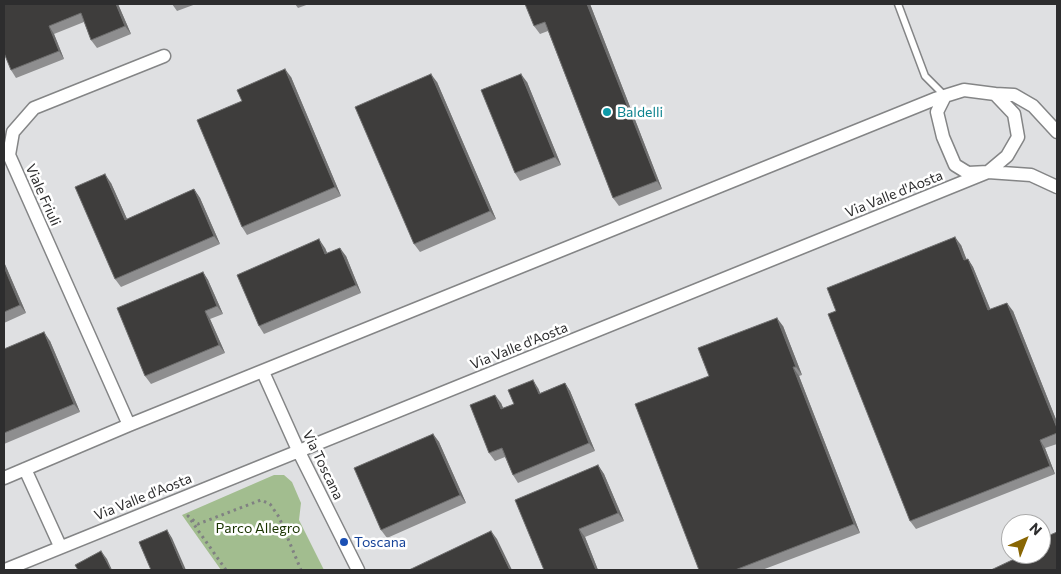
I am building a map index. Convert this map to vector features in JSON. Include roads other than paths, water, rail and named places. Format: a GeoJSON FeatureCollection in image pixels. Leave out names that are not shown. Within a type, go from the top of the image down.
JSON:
{"type":"FeatureCollection","features":[{"type":"Feature","properties":{"kind":"street","name":"Viale Friuli"},"geometry":{"type":"LineString","coordinates":[[129,425],[9,155],[13,132],[34,108],[164,56]]}},
{"type":"Feature","properties":{"kind":"street"},"geometry":{"type":"LineString","coordinates":[[4,478],[129,425],[945,96],[964,90],[1014,95],[1033,106],[1057,132]]}},
{"type":"Feature","properties":{"kind":"street","name":"Via Valle d'Aosta"},"geometry":{"type":"LineString","coordinates":[[5,570],[60,546],[988,172],[1008,156],[1018,137],[1014,114],[995,94]]}},
{"type":"Feature","properties":{"kind":"street","name":"Via Valle d'Aosta"},"geometry":{"type":"LineString","coordinates":[[945,96],[937,112],[943,137],[955,165],[968,173],[988,172],[1031,175],[1057,187]]}},
{"type":"Feature","properties":{"kind":"street","name":"Via Toscana"},"geometry":{"type":"LineString","coordinates":[[263,372],[298,450],[358,570]]}},
{"type":"Feature","properties":{"kind":"street"},"geometry":{"type":"LineString","coordinates":[[25,469],[60,546]]}},
{"type":"Feature","properties":{"kind":"lane"},"geometry":{"type":"LineString","coordinates":[[898,4],[925,76],[945,96]]}},
{"type":"Feature","properties":{"kind":"place","name":"Baldelli"},"geometry":{"type":"Point","coordinates":[607,112]}},
{"type":"Feature","properties":{"kind":"place","name":"Toscana"},"geometry":{"type":"Point","coordinates":[344,542]}},
{"type":"Feature","properties":{"kind":"park label","name":"Parco Allegro"},"geometry":{"type":"Point","coordinates":[258,528]}}]}
